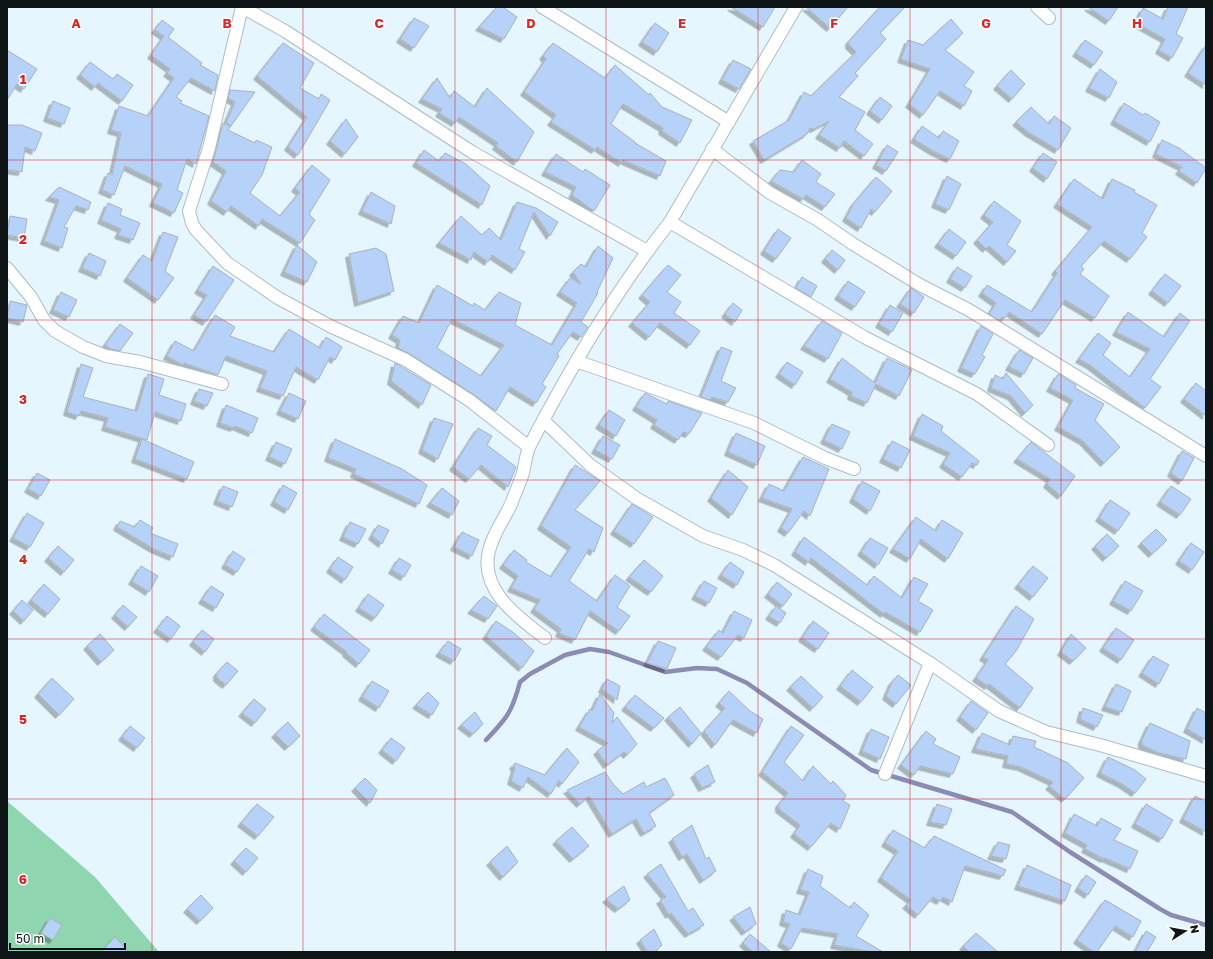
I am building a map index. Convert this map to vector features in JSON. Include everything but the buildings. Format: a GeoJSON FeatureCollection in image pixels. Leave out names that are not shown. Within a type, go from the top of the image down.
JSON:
{"type":"FeatureCollection","features":[{"type":"Feature","properties":{"kind":"street"},"geometry":{"type":"LineString","coordinates":[[529,446],[469,400],[406,360],[332,327],[278,298],[227,263],[196,230],[189,211],[209,148],[242,7],[285,31],[472,152],[647,251]]}},
{"type":"Feature","properties":{"kind":"street"},"geometry":{"type":"LineString","coordinates":[[542,7],[729,122]]}},
{"type":"Feature","properties":{"kind":"street"},"geometry":{"type":"LineString","coordinates":[[545,638],[520,619],[501,599],[492,586],[488,572],[489,551],[499,525],[512,502],[522,474],[529,446],[576,362],[647,251],[670,222],[796,7]]}},
{"type":"Feature","properties":{"kind":"street"},"geometry":{"type":"LineString","coordinates":[[1037,7],[1049,18]]}},
{"type":"Feature","properties":{"kind":"street"},"geometry":{"type":"LineString","coordinates":[[712,149],[770,193],[818,220],[853,244],[920,285],[969,310],[1206,456]]}},
{"type":"Feature","properties":{"kind":"street"},"geometry":{"type":"LineString","coordinates":[[670,222],[864,337],[977,394],[1048,445]]}},
{"type":"Feature","properties":{"kind":"street"},"geometry":{"type":"LineString","coordinates":[[7,268],[30,297],[44,320],[55,331],[83,347],[106,356],[140,362],[222,384]]}},
{"type":"Feature","properties":{"kind":"street"},"geometry":{"type":"LineString","coordinates":[[576,362],[754,423],[826,458],[854,469]]}},
{"type":"Feature","properties":{"kind":"street"},"geometry":{"type":"LineString","coordinates":[[543,420],[590,464],[636,498],[703,536],[743,550],[774,565],[930,663],[999,711],[1046,732],[1100,745],[1206,776]]}},
{"type":"Feature","properties":{"kind":"street"},"geometry":{"type":"LineString","coordinates":[[885,774],[930,663]]}},
{"type":"Feature","properties":{"kind":"green space"},"geometry":{"type":"Polygon","coordinates":[[[7,801],[95,877],[159,952],[7,952],[7,801]]]}},
{"type":"Feature","properties":{"kind":"waterway"},"geometry":{"type":"LineString","coordinates":[[486,740],[508,714],[520,682],[530,674],[565,655],[590,649],[609,652],[665,672],[697,668],[717,669],[747,683],[871,770],[1012,812],[1070,852],[1160,909],[1171,915],[1206,925]]}}]}
